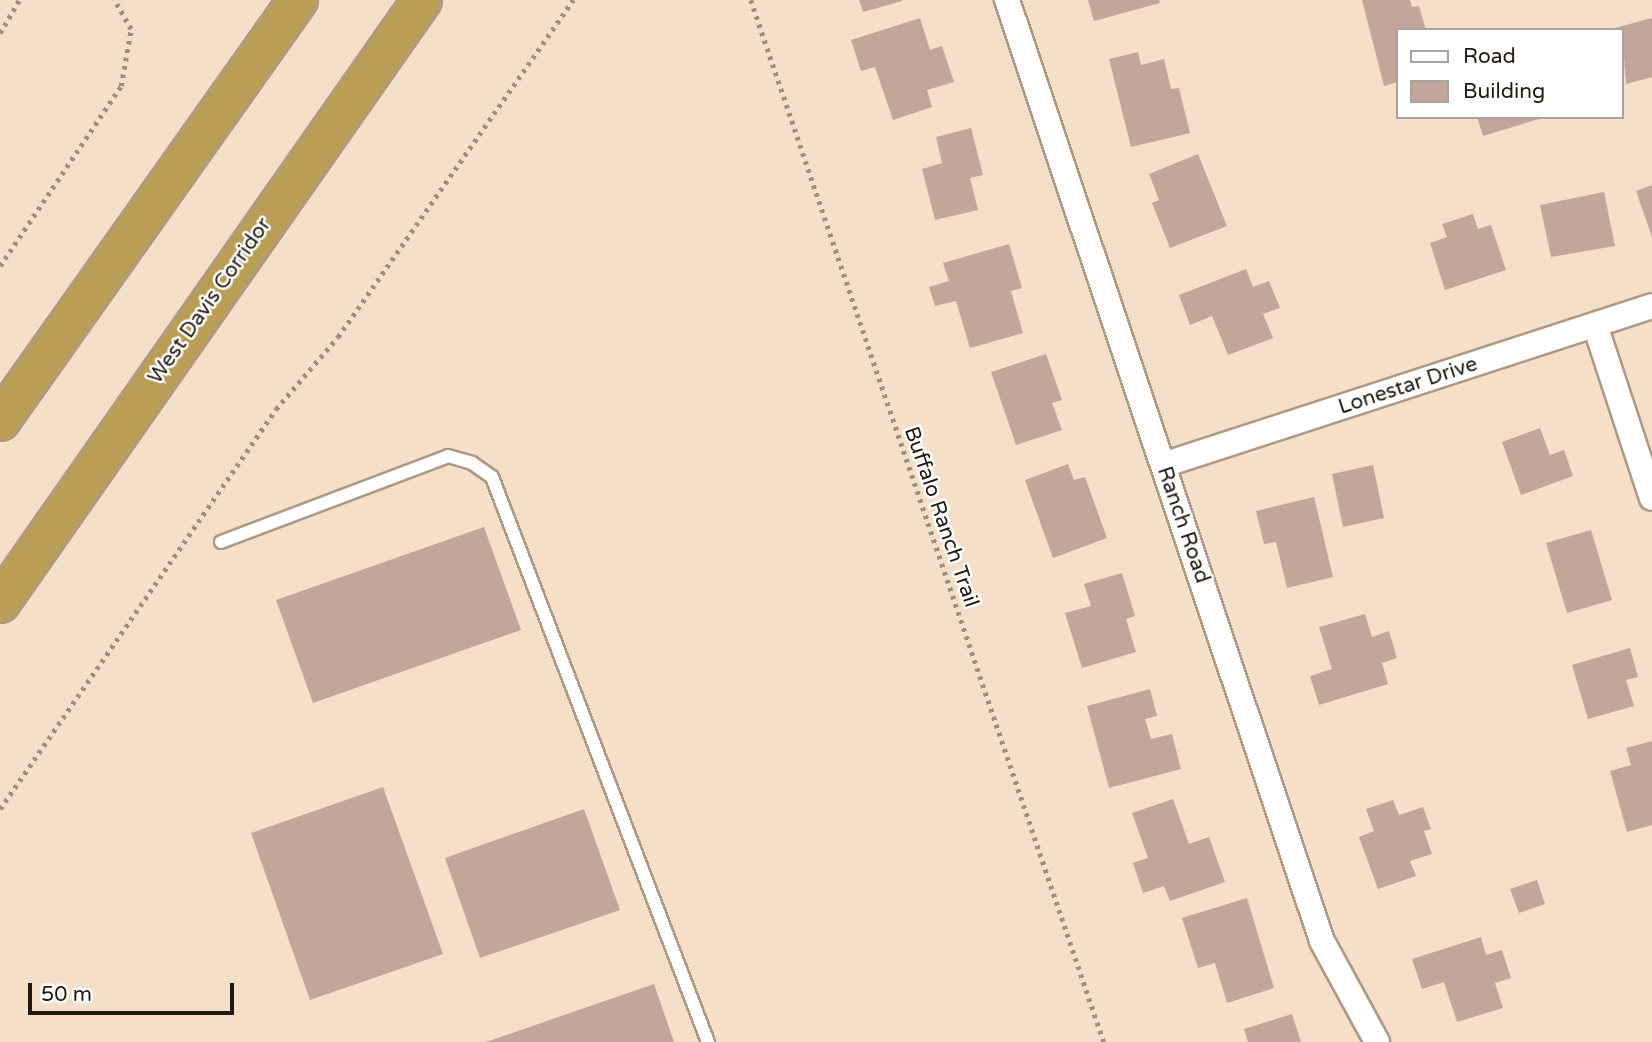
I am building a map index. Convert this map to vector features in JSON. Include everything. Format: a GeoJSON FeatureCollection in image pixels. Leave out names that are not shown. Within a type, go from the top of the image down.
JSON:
{"type":"FeatureCollection","features":[{"type":"Feature","properties":{"kind":"highway"},"geometry":{"type":"LineString","coordinates":[[0,421],[298,0]]}},
{"type":"Feature","properties":{"kind":"highway","name":"West Davis Corridor"},"geometry":{"type":"LineString","coordinates":[[0,603],[422,0]]}},
{"type":"Feature","properties":{"kind":"street","name":"Ranch Road"},"geometry":{"type":"LineString","coordinates":[[1007,0],[1322,941],[1377,1042]]}},
{"type":"Feature","properties":{"kind":"street","name":"Lonestar Drive"},"geometry":{"type":"LineString","coordinates":[[1163,465],[1652,306]]}},
{"type":"Feature","properties":{"kind":"street"},"geometry":{"type":"LineString","coordinates":[[1595,325],[1652,498]]}},
{"type":"Feature","properties":{"kind":"lane"},"geometry":{"type":"LineString","coordinates":[[221,542],[448,456],[472,463],[492,478],[708,1042]]}},
{"type":"Feature","properties":{"kind":"path"},"geometry":{"type":"LineString","coordinates":[[0,33],[19,0]]}},
{"type":"Feature","properties":{"kind":"path"},"geometry":{"type":"LineString","coordinates":[[0,266],[121,86],[131,29],[114,0]]}},
{"type":"Feature","properties":{"kind":"path"},"geometry":{"type":"LineString","coordinates":[[0,809],[276,409],[338,337],[573,0]]}},
{"type":"Feature","properties":{"kind":"path","name":"Buffalo Ranch Trail"},"geometry":{"type":"LineString","coordinates":[[751,0],[1104,1042]]}},
{"type":"Feature","properties":{"kind":"building"},"geometry":{"type":"Polygon","coordinates":[[[859,0],[902,0],[902,1],[863,12],[859,0]]]}},
{"type":"Feature","properties":{"kind":"building"},"geometry":{"type":"Polygon","coordinates":[[[1088,0],[1159,0],[1160,3],[1094,21],[1088,0]]]}},
{"type":"Feature","properties":{"kind":"building"},"geometry":{"type":"Polygon","coordinates":[[[1362,0],[1410,0],[1412,7],[1419,6],[1425,28],[1396,28],[1396,83],[1384,86],[1362,0]]]}},
{"type":"Feature","properties":{"kind":"building"},"geometry":{"type":"Polygon","coordinates":[[[920,18],[930,50],[942,46],[954,82],[927,90],[932,107],[893,120],[875,67],[861,71],[851,40],[920,18]]]}},
{"type":"Feature","properties":{"kind":"building"},"geometry":{"type":"Polygon","coordinates":[[[1652,18],[1652,77],[1626,84],[1624,28],[1615,28],[1652,18]]]}},
{"type":"Feature","properties":{"kind":"building"},"geometry":{"type":"Polygon","coordinates":[[[1138,52],[1141,65],[1164,59],[1171,89],[1179,88],[1190,133],[1131,147],[1109,59],[1138,52]]]}},
{"type":"Feature","properties":{"kind":"building"},"geometry":{"type":"Polygon","coordinates":[[[1478,119],[1539,119],[1483,136],[1478,119]]]}},
{"type":"Feature","properties":{"kind":"building"},"geometry":{"type":"Polygon","coordinates":[[[971,128],[983,175],[970,178],[978,210],[935,220],[922,169],[942,163],[936,137],[971,128]]]}},
{"type":"Feature","properties":{"kind":"building"},"geometry":{"type":"Polygon","coordinates":[[[1198,154],[1227,226],[1170,248],[1152,203],[1159,200],[1149,174],[1198,154]]]}},
{"type":"Feature","properties":{"kind":"building"},"geometry":{"type":"Polygon","coordinates":[[[1652,185],[1652,237],[1636,191],[1652,185]]]}},
{"type":"Feature","properties":{"kind":"building"},"geometry":{"type":"Polygon","coordinates":[[[1604,192],[1615,246],[1551,257],[1540,205],[1604,192]]]}},
{"type":"Feature","properties":{"kind":"building"},"geometry":{"type":"Polygon","coordinates":[[[1473,214],[1478,229],[1491,225],[1506,270],[1445,290],[1430,243],[1447,237],[1442,224],[1473,214]]]}},
{"type":"Feature","properties":{"kind":"building"},"geometry":{"type":"Polygon","coordinates":[[[1009,244],[1022,288],[1011,291],[1023,333],[970,348],[956,301],[935,306],[929,287],[949,281],[943,263],[1009,244]]]}},
{"type":"Feature","properties":{"kind":"building"},"geometry":{"type":"Polygon","coordinates":[[[1246,269],[1253,287],[1269,281],[1280,308],[1263,314],[1273,338],[1228,355],[1212,316],[1190,325],[1179,295],[1246,269]]]}},
{"type":"Feature","properties":{"kind":"building"},"geometry":{"type":"Polygon","coordinates":[[[1046,354],[1062,400],[1052,403],[1062,430],[1016,445],[991,372],[1046,354]]]}},
{"type":"Feature","properties":{"kind":"building"},"geometry":{"type":"Polygon","coordinates":[[[1540,428],[1550,455],[1564,450],[1573,476],[1521,495],[1502,442],[1540,428]]]}},
{"type":"Feature","properties":{"kind":"building"},"geometry":{"type":"Polygon","coordinates":[[[1068,464],[1074,480],[1085,477],[1107,538],[1053,558],[1025,480],[1068,464]]]}},
{"type":"Feature","properties":{"kind":"building"},"geometry":{"type":"Polygon","coordinates":[[[1373,465],[1384,518],[1343,527],[1332,474],[1373,465]]]}},
{"type":"Feature","properties":{"kind":"building"},"geometry":{"type":"Polygon","coordinates":[[[1314,497],[1333,577],[1287,588],[1276,542],[1264,544],[1256,511],[1314,497]]]}},
{"type":"Feature","properties":{"kind":"building"},"geometry":{"type":"Polygon","coordinates":[[[484,527],[521,630],[313,703],[276,600],[484,527]]]}},
{"type":"Feature","properties":{"kind":"building"},"geometry":{"type":"Polygon","coordinates":[[[1591,530],[1612,600],[1567,613],[1546,543],[1591,530]]]}},
{"type":"Feature","properties":{"kind":"building"},"geometry":{"type":"Polygon","coordinates":[[[1122,573],[1135,616],[1126,619],[1136,652],[1082,668],[1065,613],[1091,606],[1084,584],[1122,573]]]}},
{"type":"Feature","properties":{"kind":"building"},"geometry":{"type":"Polygon","coordinates":[[[1365,614],[1372,637],[1389,631],[1397,658],[1382,663],[1388,684],[1319,705],[1310,676],[1332,669],[1319,627],[1365,614]]]}},
{"type":"Feature","properties":{"kind":"building"},"geometry":{"type":"Polygon","coordinates":[[[1630,648],[1638,677],[1626,680],[1634,706],[1588,719],[1572,665],[1630,648]]]}},
{"type":"Feature","properties":{"kind":"building"},"geometry":{"type":"Polygon","coordinates":[[[1150,689],[1157,716],[1145,719],[1151,739],[1172,734],[1181,769],[1109,788],[1087,706],[1150,689]]]}},
{"type":"Feature","properties":{"kind":"building"},"geometry":{"type":"Polygon","coordinates":[[[1652,741],[1652,825],[1627,832],[1610,771],[1631,765],[1626,748],[1652,741]]]}},
{"type":"Feature","properties":{"kind":"building"},"geometry":{"type":"Polygon","coordinates":[[[383,787],[443,954],[310,1000],[251,833],[383,787]]]}},
{"type":"Feature","properties":{"kind":"building"},"geometry":{"type":"Polygon","coordinates":[[[1173,799],[1189,844],[1209,837],[1225,882],[1170,901],[1164,886],[1143,893],[1133,863],[1148,858],[1132,813],[1173,799]]]}},
{"type":"Feature","properties":{"kind":"building"},"geometry":{"type":"Polygon","coordinates":[[[1393,800],[1399,815],[1423,807],[1431,829],[1424,831],[1432,854],[1410,861],[1416,876],[1378,889],[1359,837],[1374,831],[1366,809],[1393,800]]]}},
{"type":"Feature","properties":{"kind":"building"},"geometry":{"type":"Polygon","coordinates":[[[584,809],[620,910],[480,958],[445,858],[584,809]]]}},
{"type":"Feature","properties":{"kind":"building"},"geometry":{"type":"Polygon","coordinates":[[[1537,880],[1545,904],[1519,913],[1510,889],[1537,880]]]}},
{"type":"Feature","properties":{"kind":"building"},"geometry":{"type":"Polygon","coordinates":[[[1247,898],[1274,988],[1227,1003],[1215,963],[1198,968],[1182,918],[1247,898]]]}},
{"type":"Feature","properties":{"kind":"building"},"geometry":{"type":"Polygon","coordinates":[[[1481,937],[1486,955],[1502,950],[1511,978],[1495,983],[1503,1008],[1457,1022],[1444,982],[1422,989],[1412,959],[1481,937]]]}},
{"type":"Feature","properties":{"kind":"building"},"geometry":{"type":"Polygon","coordinates":[[[654,984],[674,1042],[486,1042],[654,984]]]}},
{"type":"Feature","properties":{"kind":"building"},"geometry":{"type":"Polygon","coordinates":[[[1292,1014],[1301,1042],[1248,1042],[1244,1029],[1292,1014]]]}}]}
